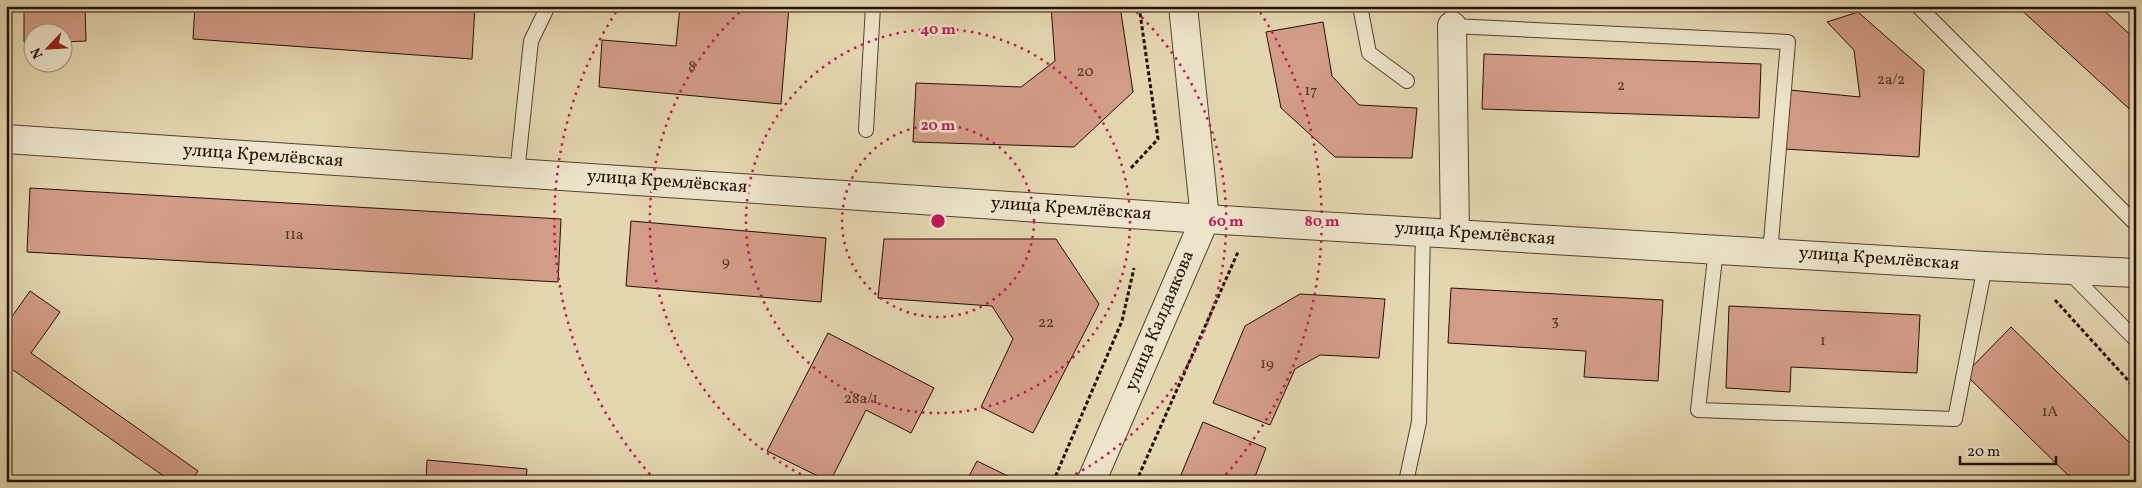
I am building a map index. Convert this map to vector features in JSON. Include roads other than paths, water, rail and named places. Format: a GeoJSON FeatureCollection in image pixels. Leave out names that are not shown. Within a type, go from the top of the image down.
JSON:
{"type":"FeatureCollection","features":[{"type":"Feature","properties":{"kind":"street","name":"улица Калдаякова"},"geometry":{"type":"LineString","coordinates":[[1091,482],[1205,219],[1183,6]]}},
{"type":"Feature","properties":{"kind":"street"},"geometry":{"type":"LineString","coordinates":[[1452,26],[1455,233]]}},
{"type":"Feature","properties":{"kind":"street","name":"улица Кремлёвская"},"geometry":{"type":"LineString","coordinates":[[6,139],[1205,219],[1985,266],[2066,268],[2136,273]]}},
{"type":"Feature","properties":{"kind":"lane"},"geometry":{"type":"LineString","coordinates":[[517,172],[530,40],[548,6]]}},
{"type":"Feature","properties":{"kind":"lane"},"geometry":{"type":"LineString","coordinates":[[866,130],[873,6]]}},
{"type":"Feature","properties":{"kind":"lane"},"geometry":{"type":"LineString","coordinates":[[1360,6],[1369,53],[1407,81]]}},
{"type":"Feature","properties":{"kind":"lane"},"geometry":{"type":"LineString","coordinates":[[1918,6],[2136,224]]}},
{"type":"Feature","properties":{"kind":"lane"},"geometry":{"type":"LineString","coordinates":[[1452,26],[1788,42],[1770,253]]}},
{"type":"Feature","properties":{"kind":"lane"},"geometry":{"type":"LineString","coordinates":[[1406,482],[1419,422],[1424,231]]}},
{"type":"Feature","properties":{"kind":"lane"},"geometry":{"type":"LineString","coordinates":[[1716,249],[1698,410],[1955,419],[1985,266]]}},
{"type":"Feature","properties":{"kind":"lane"},"geometry":{"type":"LineString","coordinates":[[2066,268],[2136,340]]}}]}
